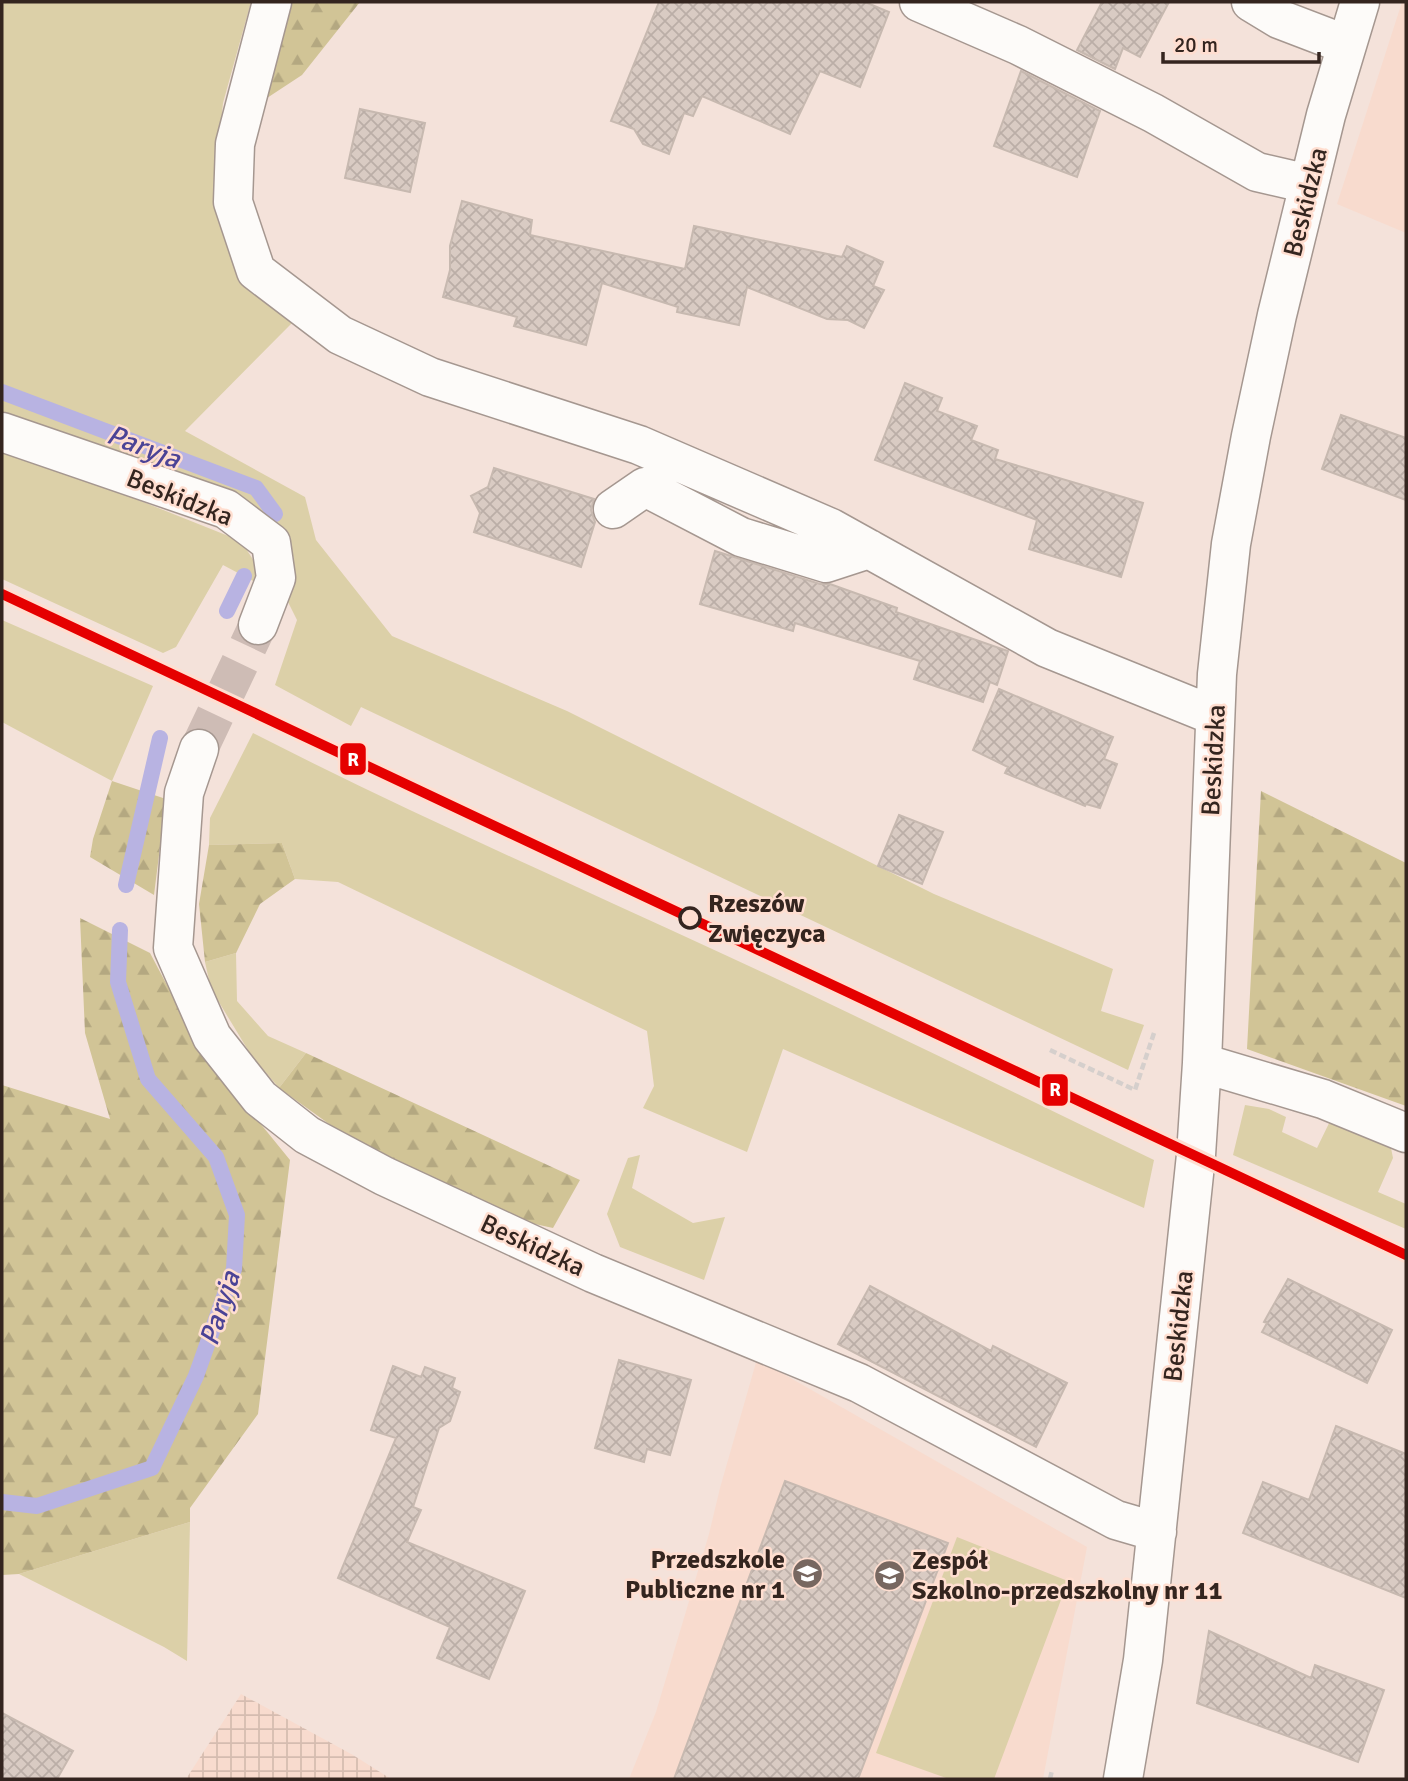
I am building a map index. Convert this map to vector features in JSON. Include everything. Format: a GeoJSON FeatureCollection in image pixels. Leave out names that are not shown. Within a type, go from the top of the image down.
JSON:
{"type":"FeatureCollection","features":[{"type":"Feature","properties":{"kind":"street"},"geometry":{"type":"LineString","coordinates":[[272,2],[235,144],[233,202],[256,271],[341,335],[430,377],[639,445],[831,528],[1047,648],[1216,716]]}},
{"type":"Feature","properties":{"kind":"street"},"geometry":{"type":"LineString","coordinates":[[919,2],[1018,45],[1153,113],[1256,172],[1309,184]]}},
{"type":"Feature","properties":{"kind":"street"},"geometry":{"type":"LineString","coordinates":[[1251,2],[1279,19],[1347,46]]}},
{"type":"Feature","properties":{"kind":"street","name":"Beskidzka"},"geometry":{"type":"LineString","coordinates":[[1123,1779],[1143,1660],[1196,1155],[1205,1001],[1217,674],[1237,511],[1277,315],[1309,184],[1360,2]]}},
{"type":"Feature","properties":{"kind":"street","name":"Beskidzka"},"geometry":{"type":"LineString","coordinates":[[2,432],[226,509],[271,543],[276,578],[258,625]]}},
{"type":"Feature","properties":{"kind":"street"},"geometry":{"type":"LineString","coordinates":[[613,509],[645,487],[741,537],[826,563],[869,549]]}},
{"type":"Feature","properties":{"kind":"street","name":"Beskidzka"},"geometry":{"type":"LineString","coordinates":[[199,749],[184,793],[173,948],[212,1037],[260,1098],[307,1135],[384,1176],[593,1273],[859,1383],[1116,1520],[1157,1532]]}},
{"type":"Feature","properties":{"kind":"street"},"geometry":{"type":"LineString","coordinates":[[1202,1063],[1324,1099],[1406,1133]]}},
{"type":"Feature","properties":{"kind":"path"},"geometry":{"type":"LineString","coordinates":[[1051,1050],[1135,1090],[1164,1002],[1205,1001]]}},
{"type":"Feature","properties":{"kind":"path"},"geometry":{"type":"LineString","coordinates":[[1050,1779],[1052,1770]]}},
{"type":"Feature","properties":{"kind":"shaded area"},"geometry":{"type":"Polygon","coordinates":[[[2,2],[251,2],[223,103],[214,192],[235,269],[292,323],[185,431],[305,497],[316,540],[392,636],[567,711],[934,894],[1113,969],[1101,1011],[1144,1025],[1128,1070],[361,707],[351,726],[275,685],[297,620],[286,598],[294,559],[287,536],[153,468],[2,413],[2,2]]]}},
{"type":"Feature","properties":{"kind":"shaded area"},"geometry":{"type":"Polygon","coordinates":[[[1402,2],[1406,2],[1406,233],[1337,204],[1402,2]]]}},
{"type":"Feature","properties":{"kind":"shaded area"},"geometry":{"type":"Polygon","coordinates":[[[2,449],[58,468],[241,541],[259,569],[255,582],[223,565],[176,647],[163,653],[2,579],[2,449]]]}},
{"type":"Feature","properties":{"kind":"shaded area"},"geometry":{"type":"Polygon","coordinates":[[[2,620],[153,686],[112,781],[2,722],[2,620]]]}},
{"type":"Feature","properties":{"kind":"shaded area"},"geometry":{"type":"Polygon","coordinates":[[[253,733],[369,791],[777,979],[1154,1160],[1144,1208],[783,1049],[747,1152],[643,1108],[654,1086],[647,1031],[338,882],[295,879],[282,843],[209,845],[210,818],[253,733]]]}},
{"type":"Feature","properties":{"kind":"shaded area"},"geometry":{"type":"Polygon","coordinates":[[[236,953],[237,1001],[268,1036],[306,1053],[279,1088],[251,1055],[211,989],[205,962],[236,953]]]}},
{"type":"Feature","properties":{"kind":"shaded area"},"geometry":{"type":"Polygon","coordinates":[[[1245,1105],[1269,1109],[1286,1117],[1282,1132],[1317,1148],[1333,1115],[1390,1143],[1393,1158],[1378,1192],[1406,1204],[1406,1229],[1233,1155],[1245,1105]]]}},
{"type":"Feature","properties":{"kind":"shaded area"},"geometry":{"type":"Polygon","coordinates":[[[640,1155],[632,1188],[693,1223],[725,1217],[704,1280],[620,1247],[607,1214],[628,1158],[640,1155]]]}},
{"type":"Feature","properties":{"kind":"shaded area","name":"Zespół Szkolno-przedszkolny nr 11"},"geometry":{"type":"Polygon","coordinates":[[[757,1359],[1087,1547],[1043,1779],[629,1779],[656,1712],[757,1359]]]}},
{"type":"Feature","properties":{"kind":"shaded area"},"geometry":{"type":"Polygon","coordinates":[[[190,1522],[187,1661],[19,1574],[190,1522]]]}},
{"type":"Feature","properties":{"kind":"shaded area"},"geometry":{"type":"Polygon","coordinates":[[[957,1537],[1068,1581],[994,1779],[949,1779],[876,1753],[957,1537]]]}},
{"type":"Feature","properties":{"kind":"shaded area"},"geometry":{"type":"Polygon","coordinates":[[[241,1694],[353,1755],[391,1779],[186,1779],[241,1694]]]}},
{"type":"Feature","properties":{"kind":"green space"},"geometry":{"type":"Polygon","coordinates":[[[290,2],[360,2],[302,75],[267,98],[290,2]]]}},
{"type":"Feature","properties":{"kind":"green space"},"geometry":{"type":"Polygon","coordinates":[[[112,781],[166,799],[154,895],[90,857],[93,839],[112,781]]]}},
{"type":"Feature","properties":{"kind":"green space"},"geometry":{"type":"Polygon","coordinates":[[[1261,791],[1406,863],[1406,1106],[1247,1049],[1261,791]]]}},
{"type":"Feature","properties":{"kind":"green space"},"geometry":{"type":"Polygon","coordinates":[[[282,843],[295,879],[260,904],[236,953],[205,962],[199,904],[209,845],[282,843]]]}},
{"type":"Feature","properties":{"kind":"green space"},"geometry":{"type":"Polygon","coordinates":[[[80,918],[150,953],[203,1053],[290,1160],[258,1414],[190,1508],[190,1522],[19,1574],[2,1575],[2,1085],[110,1119],[85,1033],[80,918]]]}},
{"type":"Feature","properties":{"kind":"green space"},"geometry":{"type":"Polygon","coordinates":[[[306,1053],[580,1180],[553,1228],[512,1219],[343,1134],[279,1088],[306,1053]]]}},
{"type":"Feature","properties":{"kind":"building"},"geometry":{"type":"Polygon","coordinates":[[[659,2],[865,2],[889,12],[860,87],[820,71],[790,134],[702,96],[693,116],[684,113],[669,154],[643,144],[634,129],[611,121],[659,2]]]}},
{"type":"Feature","properties":{"kind":"building"},"geometry":{"type":"Polygon","coordinates":[[[1102,2],[1169,2],[1140,57],[1123,48],[1115,69],[1077,50],[1102,2]]]}},
{"type":"Feature","properties":{"kind":"building"},"geometry":{"type":"Polygon","coordinates":[[[1021,71],[1100,111],[1077,177],[994,146],[1021,71]]]}},
{"type":"Feature","properties":{"kind":"building"},"geometry":{"type":"Polygon","coordinates":[[[360,109],[425,123],[410,192],[345,178],[360,109]]]}},
{"type":"Feature","properties":{"kind":"building"},"geometry":{"type":"Polygon","coordinates":[[[462,201],[532,220],[530,235],[685,269],[694,226],[842,257],[847,246],[883,262],[873,286],[884,290],[864,328],[848,320],[827,319],[747,287],[739,325],[677,312],[678,307],[602,283],[586,345],[514,326],[517,317],[443,297],[450,270],[450,246],[462,201]]]}},
{"type":"Feature","properties":{"kind":"building"},"geometry":{"type":"Polygon","coordinates":[[[905,383],[942,398],[937,411],[977,426],[971,440],[998,450],[995,459],[1143,503],[1121,577],[1029,549],[1037,520],[875,460],[905,383]]]}},
{"type":"Feature","properties":{"kind":"building"},"geometry":{"type":"Polygon","coordinates":[[[1341,415],[1406,438],[1406,500],[1322,469],[1341,415]]]}},
{"type":"Feature","properties":{"kind":"building"},"geometry":{"type":"Polygon","coordinates":[[[494,468],[594,499],[591,510],[595,522],[581,567],[474,532],[480,513],[471,496],[488,487],[494,468]]]}},
{"type":"Feature","properties":{"kind":"building"},"geometry":{"type":"Polygon","coordinates":[[[715,551],[820,584],[830,584],[897,608],[896,612],[1008,651],[997,685],[990,682],[983,702],[914,679],[920,661],[795,623],[793,631],[700,604],[715,551]]]}},
{"type":"Feature","properties":{"kind":"building"},"geometry":{"type":"Polygon","coordinates":[[[999,689],[1113,737],[1104,759],[1117,764],[1100,808],[1086,804],[1085,806],[1005,773],[1008,767],[973,750],[999,689]]]}},
{"type":"Feature","properties":{"kind":"building"},"geometry":{"type":"Polygon","coordinates":[[[899,815],[943,832],[922,884],[878,866],[899,815]]]}},
{"type":"Feature","properties":{"kind":"building"},"geometry":{"type":"Polygon","coordinates":[[[1288,1279],[1392,1330],[1367,1383],[1262,1332],[1267,1323],[1264,1322],[1288,1279]]]}},
{"type":"Feature","properties":{"kind":"building"},"geometry":{"type":"Polygon","coordinates":[[[870,1286],[991,1351],[993,1346],[1067,1383],[1036,1447],[838,1344],[870,1286]]]}},
{"type":"Feature","properties":{"kind":"building"},"geometry":{"type":"Polygon","coordinates":[[[619,1360],[691,1380],[670,1455],[647,1449],[644,1462],[595,1448],[619,1360]]]}},
{"type":"Feature","properties":{"kind":"building"},"geometry":{"type":"Polygon","coordinates":[[[393,1366],[421,1377],[425,1367],[455,1378],[452,1388],[460,1392],[450,1421],[439,1428],[413,1507],[421,1510],[407,1542],[525,1591],[489,1679],[437,1658],[450,1627],[338,1578],[396,1438],[371,1430],[393,1366]]]}},
{"type":"Feature","properties":{"kind":"building"},"geometry":{"type":"Polygon","coordinates":[[[1336,1426],[1406,1454],[1406,1598],[1243,1533],[1263,1482],[1309,1500],[1336,1426]]]}},
{"type":"Feature","properties":{"kind":"building"},"geometry":{"type":"Polygon","coordinates":[[[785,1481],[948,1543],[858,1779],[674,1779],[785,1481]]]}},
{"type":"Feature","properties":{"kind":"building"},"geometry":{"type":"Polygon","coordinates":[[[1209,1631],[1311,1678],[1315,1665],[1384,1690],[1358,1762],[1197,1703],[1209,1631]]]}},
{"type":"Feature","properties":{"kind":"building"},"geometry":{"type":"Polygon","coordinates":[[[2,1713],[73,1751],[57,1779],[2,1779],[2,1713]]]}},
{"type":"Feature","properties":{"kind":"waterway","name":"Paryja"},"geometry":{"type":"LineString","coordinates":[[2,392],[256,488],[275,514]]}},
{"type":"Feature","properties":{"kind":"waterway"},"geometry":{"type":"LineString","coordinates":[[227,611],[244,576]]}},
{"type":"Feature","properties":{"kind":"waterway"},"geometry":{"type":"LineString","coordinates":[[126,885],[160,738]]}},
{"type":"Feature","properties":{"kind":"waterway","name":"Paryja"},"geometry":{"type":"LineString","coordinates":[[2,1502],[37,1506],[152,1468],[196,1376],[234,1269],[237,1215],[216,1157],[148,1079],[118,982],[120,930]]}},
{"type":"Feature","properties":{"kind":"tunnel"},"geometry":{"type":"LineString","coordinates":[[199,749],[258,625]]}},
{"type":"Feature","properties":{"kind":"transit line","name":"R"},"geometry":{"type":"LineString","coordinates":[[2,594],[1406,1255]]}},
{"type":"Feature","properties":{"kind":"place","name":"Rzeszów Zwięczyca"},"geometry":{"type":"Point","coordinates":[690,918]}},
{"type":"Feature","properties":{"kind":"place","name":"Przedszkole Publiczne nr 1"},"geometry":{"type":"Point","coordinates":[808,1574]}},
{"type":"Feature","properties":{"kind":"place","name":"Zespół Szkolno-przedszkolny nr 11"},"geometry":{"type":"Point","coordinates":[889,1575]}}]}
